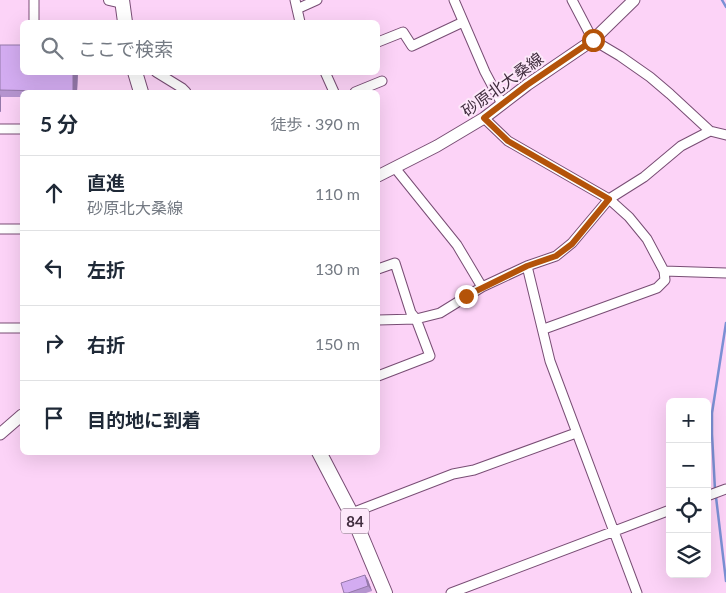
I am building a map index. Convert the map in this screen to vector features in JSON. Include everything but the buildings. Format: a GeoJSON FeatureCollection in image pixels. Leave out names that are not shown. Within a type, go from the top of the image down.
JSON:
{"type":"FeatureCollection","features":[{"type":"Feature","properties":{"kind":"main road","name":"砂原北大桑線"},"geometry":{"type":"LineString","coordinates":[[380,174],[463,132],[484,118],[593,40],[634,0]]}},
{"type":"Feature","properties":{"kind":"main road"},"geometry":{"type":"LineString","coordinates":[[121,1],[125,20]]}},
{"type":"Feature","properties":{"kind":"main road"},"geometry":{"type":"LineString","coordinates":[[136,75],[140,90]]}},
{"type":"Feature","properties":{"kind":"main road"},"geometry":{"type":"LineString","coordinates":[[0,434],[20,417]]}},
{"type":"Feature","properties":{"kind":"main road","name":"84"},"geometry":{"type":"LineString","coordinates":[[321,455],[352,514],[384,593]]}},
{"type":"Feature","properties":{"kind":"street"},"geometry":{"type":"LineString","coordinates":[[34,0],[34,20]]}},
{"type":"Feature","properties":{"kind":"street"},"geometry":{"type":"LineString","coordinates":[[300,20],[296,4],[317,0]]}},
{"type":"Feature","properties":{"kind":"street"},"geometry":{"type":"LineString","coordinates":[[454,0],[485,72],[502,104]]}},
{"type":"Feature","properties":{"kind":"street"},"geometry":{"type":"LineString","coordinates":[[572,0],[593,40],[650,77],[710,131],[726,134]]}},
{"type":"Feature","properties":{"kind":"street"},"geometry":{"type":"LineString","coordinates":[[380,41],[403,32],[412,46],[463,22]]}},
{"type":"Feature","properties":{"kind":"street"},"geometry":{"type":"LineString","coordinates":[[161,75],[184,90]]}},
{"type":"Feature","properties":{"kind":"street"},"geometry":{"type":"LineString","coordinates":[[326,75],[333,90]]}},
{"type":"Feature","properties":{"kind":"street"},"geometry":{"type":"LineString","coordinates":[[361,90],[382,81]]}},
{"type":"Feature","properties":{"kind":"street"},"geometry":{"type":"LineString","coordinates":[[484,118],[508,141],[609,199],[630,217],[647,239],[664,272],[665,280],[658,288],[544,329]]}},
{"type":"Feature","properties":{"kind":"street"},"geometry":{"type":"LineString","coordinates":[[0,129],[20,130]]}},
{"type":"Feature","properties":{"kind":"street"},"geometry":{"type":"LineString","coordinates":[[380,320],[416,319],[440,313],[482,287],[527,266],[556,256],[572,244],[609,199],[644,177],[681,146],[710,131]]}},
{"type":"Feature","properties":{"kind":"street"},"geometry":{"type":"LineString","coordinates":[[395,168],[457,245],[482,287]]}},
{"type":"Feature","properties":{"kind":"street"},"geometry":{"type":"LineString","coordinates":[[0,229],[20,229]]}},
{"type":"Feature","properties":{"kind":"street"},"geometry":{"type":"LineString","coordinates":[[380,268],[395,263],[411,313],[416,319],[430,356],[380,375]]}},
{"type":"Feature","properties":{"kind":"street"},"geometry":{"type":"LineString","coordinates":[[527,266],[544,329],[550,361],[637,593]]}},
{"type":"Feature","properties":{"kind":"street"},"geometry":{"type":"LineString","coordinates":[[664,272],[726,273]]}},
{"type":"Feature","properties":{"kind":"street"},"geometry":{"type":"LineString","coordinates":[[0,328],[20,328]]}},
{"type":"Feature","properties":{"kind":"street"},"geometry":{"type":"LineString","coordinates":[[352,514],[453,474],[474,470],[576,433]]}},
{"type":"Feature","properties":{"kind":"street"},"geometry":{"type":"LineString","coordinates":[[711,495],[726,489]]}},
{"type":"Feature","properties":{"kind":"street"},"geometry":{"type":"LineString","coordinates":[[451,593],[666,512]]}},
{"type":"Feature","properties":{"kind":"waterway"},"geometry":{"type":"LineString","coordinates":[[722,0],[726,7]]}},
{"type":"Feature","properties":{"kind":"waterway"},"geometry":{"type":"LineString","coordinates":[[715,490],[712,413],[726,323]]}},
{"type":"Feature","properties":{"kind":"waterway"},"geometry":{"type":"LineString","coordinates":[[716,497],[726,581]]}},
{"type":"Feature","properties":{"kind":"route"},"geometry":{"type":"LineString","coordinates":[[466,296],[527,266],[556,256],[572,244],[609,199],[508,141],[484,118],[527,85],[593,40]]}}]}
